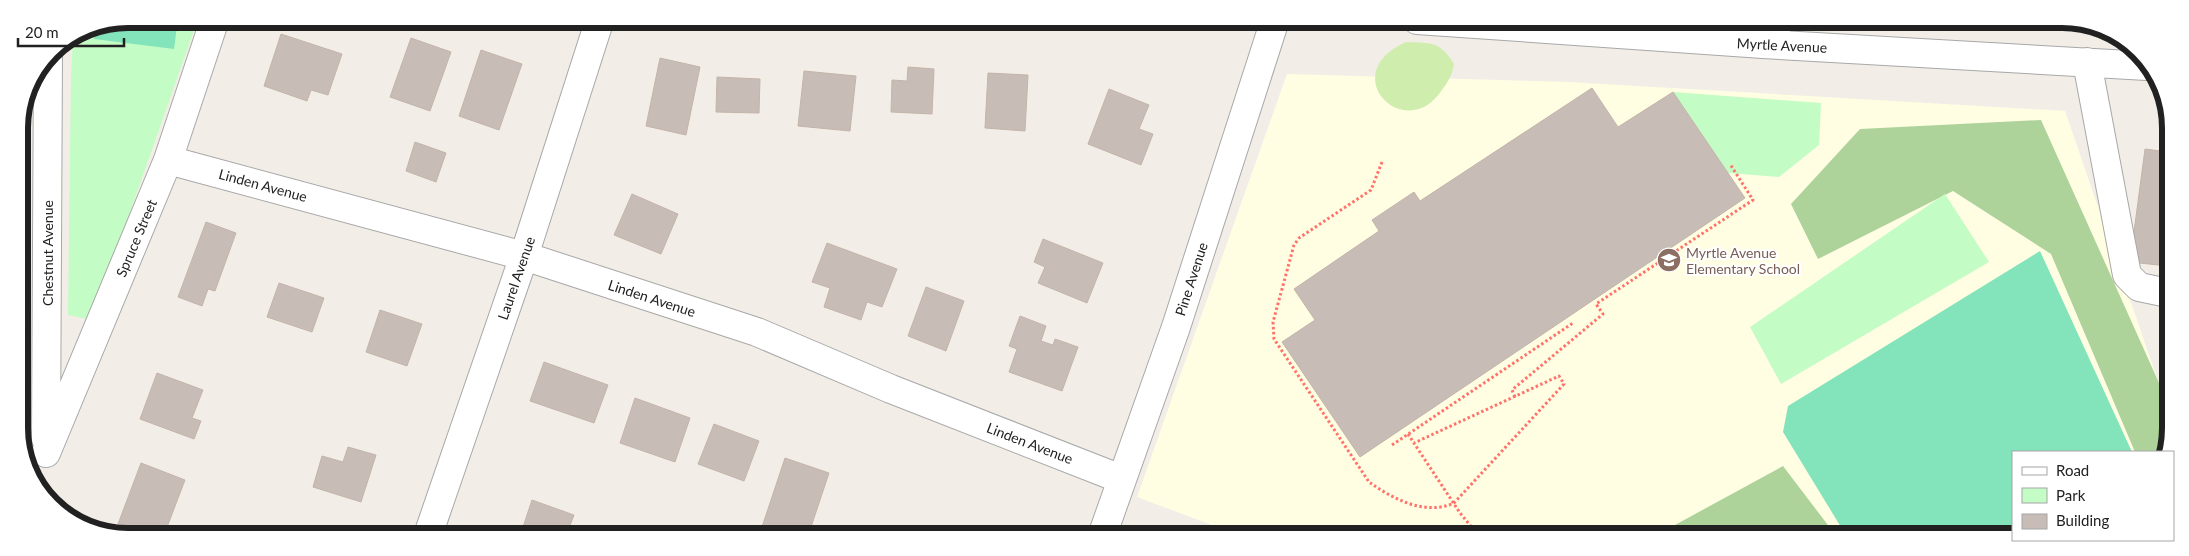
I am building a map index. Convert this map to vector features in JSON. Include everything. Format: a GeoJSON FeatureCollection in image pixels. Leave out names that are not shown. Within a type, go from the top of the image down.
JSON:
{"type":"FeatureCollection","features":[{"type":"Feature","properties":{"kind":"street","name":"Spruce Street"},"geometry":{"type":"LineString","coordinates":[[35,454],[168,160],[212,28]]}},
{"type":"Feature","properties":{"kind":"street","name":"Laurel Avenue"},"geometry":{"type":"LineString","coordinates":[[430,528],[524,256],[597,28]]}},
{"type":"Feature","properties":{"kind":"street","name":"Pine Avenue"},"geometry":{"type":"LineString","coordinates":[[1105,528],[1176,327],[1266,52],[1272,28]]}},
{"type":"Feature","properties":{"kind":"street","name":"Myrtle Avenue"},"geometry":{"type":"LineString","coordinates":[[1532,28],[1763,44],[2140,66]]}},
{"type":"Feature","properties":{"kind":"street"},"geometry":{"type":"LineString","coordinates":[[1763,44],[1775,28]]}},
{"type":"Feature","properties":{"kind":"street"},"geometry":{"type":"LineString","coordinates":[[2088,62],[2127,275],[2140,287],[2162,291]]}},
{"type":"Feature","properties":{"kind":"street","name":"Chestnut Avenue"},"geometry":{"type":"LineString","coordinates":[[35,454],[48,68]]}},
{"type":"Feature","properties":{"kind":"street","name":"Linden Avenue"},"geometry":{"type":"LineString","coordinates":[[168,160],[524,256],[757,332],[891,389],[1121,479]]}},
{"type":"Feature","properties":{"kind":"path"},"geometry":{"type":"LineString","coordinates":[[1382,162],[1371,190],[1299,238],[1294,245],[1273,322],[1274,338],[1370,482],[1390,497],[1409,505],[1445,507],[1454,503],[1564,384],[1559,376],[1414,443]]}},
{"type":"Feature","properties":{"kind":"path"},"geometry":{"type":"LineString","coordinates":[[1515,397],[1512,390],[1603,314],[1596,304],[1753,200],[1730,164]]}},
{"type":"Feature","properties":{"kind":"path"},"geometry":{"type":"LineString","coordinates":[[1392,445],[1573,323]]}},
{"type":"Feature","properties":{"kind":"path"},"geometry":{"type":"LineString","coordinates":[[1408,434],[1473,528]]}},
{"type":"Feature","properties":{"kind":"shaded area","name":"Myrtle Avenue Elementary School"},"geometry":{"type":"Polygon","coordinates":[[[1287,74],[1568,82],[2065,111],[2162,393],[2162,428],[2159,451],[2012,451],[2012,528],[1220,528],[1137,497],[1287,74]]]}},
{"type":"Feature","properties":{"kind":"green space"},"geometry":{"type":"Polygon","coordinates":[[[115,28],[195,28],[92,320],[68,315],[73,44],[95,33],[115,28]]]}},
{"type":"Feature","properties":{"kind":"green space"},"geometry":{"type":"Polygon","coordinates":[[[115,28],[177,28],[174,49],[94,39],[95,33],[115,28]]]}},
{"type":"Feature","properties":{"kind":"green space"},"geometry":{"type":"Polygon","coordinates":[[[1406,42],[1428,43],[1439,47],[1449,56],[1454,64],[1447,83],[1439,94],[1424,107],[1408,110],[1394,107],[1382,98],[1376,85],[1376,70],[1386,55],[1406,42]]]}},
{"type":"Feature","properties":{"kind":"green space"},"geometry":{"type":"Polygon","coordinates":[[[1673,92],[1821,103],[1819,145],[1779,177],[1728,173],[1673,92]]]}},
{"type":"Feature","properties":{"kind":"green space"},"geometry":{"type":"Polygon","coordinates":[[[2041,120],[2162,390],[2162,428],[2159,451],[2135,451],[2051,254],[1953,191],[1818,259],[1791,204],[1860,129],[2041,120]]]}},
{"type":"Feature","properties":{"kind":"green space"},"geometry":{"type":"Polygon","coordinates":[[[1945,194],[1989,262],[1781,384],[1750,327],[1945,194]]]}},
{"type":"Feature","properties":{"kind":"green space"},"geometry":{"type":"Polygon","coordinates":[[[2040,251],[2132,451],[2012,451],[2012,528],[1842,528],[1783,432],[1788,406],[2040,251]]]}},
{"type":"Feature","properties":{"kind":"green space"},"geometry":{"type":"Polygon","coordinates":[[[1783,466],[1830,528],[1669,528],[1783,466]]]}},
{"type":"Feature","properties":{"kind":"building"},"geometry":{"type":"Polygon","coordinates":[[[281,34],[342,54],[328,95],[311,90],[307,101],[264,86],[281,34]]]}},
{"type":"Feature","properties":{"kind":"building"},"geometry":{"type":"Polygon","coordinates":[[[411,38],[451,52],[430,111],[390,97],[411,38]]]}},
{"type":"Feature","properties":{"kind":"building"},"geometry":{"type":"Polygon","coordinates":[[[481,50],[522,64],[499,130],[459,116],[481,50]]]}},
{"type":"Feature","properties":{"kind":"building"},"geometry":{"type":"Polygon","coordinates":[[[660,58],[700,67],[686,135],[646,126],[660,58]]]}},
{"type":"Feature","properties":{"kind":"building"},"geometry":{"type":"Polygon","coordinates":[[[908,67],[934,69],[932,114],[891,112],[892,80],[907,81],[908,67]]]}},
{"type":"Feature","properties":{"kind":"building"},"geometry":{"type":"Polygon","coordinates":[[[804,71],[856,76],[850,131],[798,126],[804,71]]]}},
{"type":"Feature","properties":{"kind":"building"},"geometry":{"type":"Polygon","coordinates":[[[988,73],[1028,75],[1025,131],[985,128],[988,73]]]}},
{"type":"Feature","properties":{"kind":"building"},"geometry":{"type":"Polygon","coordinates":[[[717,77],[760,79],[759,113],[716,112],[717,77]]]}},
{"type":"Feature","properties":{"kind":"building","name":"Myrtle Avenue Elementary School"},"geometry":{"type":"Polygon","coordinates":[[[1592,88],[1618,127],[1673,92],[1745,198],[1360,457],[1282,342],[1315,320],[1294,289],[1379,231],[1372,220],[1414,192],[1420,201],[1592,88]]]}},
{"type":"Feature","properties":{"kind":"building"},"geometry":{"type":"Polygon","coordinates":[[[1109,89],[1149,105],[1139,129],[1153,134],[1141,165],[1088,144],[1109,89]]]}},
{"type":"Feature","properties":{"kind":"building"},"geometry":{"type":"Polygon","coordinates":[[[415,142],[446,153],[436,182],[406,171],[415,142]]]}},
{"type":"Feature","properties":{"kind":"building"},"geometry":{"type":"Polygon","coordinates":[[[2145,149],[2162,151],[2162,265],[2130,262],[2145,149]]]}},
{"type":"Feature","properties":{"kind":"building"},"geometry":{"type":"Polygon","coordinates":[[[632,194],[678,214],[661,254],[614,235],[632,194]]]}},
{"type":"Feature","properties":{"kind":"building"},"geometry":{"type":"Polygon","coordinates":[[[206,222],[236,233],[215,291],[208,289],[202,306],[178,297],[206,222]]]}},
{"type":"Feature","properties":{"kind":"building"},"geometry":{"type":"Polygon","coordinates":[[[1043,239],[1103,263],[1087,303],[1038,283],[1045,267],[1034,262],[1043,239]]]}},
{"type":"Feature","properties":{"kind":"building"},"geometry":{"type":"Polygon","coordinates":[[[827,243],[897,269],[882,307],[867,302],[861,320],[824,307],[830,288],[812,282],[827,243]]]}},
{"type":"Feature","properties":{"kind":"building"},"geometry":{"type":"Polygon","coordinates":[[[279,283],[324,298],[312,332],[267,317],[279,283]]]}},
{"type":"Feature","properties":{"kind":"building"},"geometry":{"type":"Polygon","coordinates":[[[926,287],[964,301],[946,351],[908,336],[926,287]]]}},
{"type":"Feature","properties":{"kind":"building"},"geometry":{"type":"Polygon","coordinates":[[[380,310],[422,324],[407,366],[366,352],[380,310]]]}},
{"type":"Feature","properties":{"kind":"building"},"geometry":{"type":"Polygon","coordinates":[[[1020,316],[1046,326],[1041,341],[1053,345],[1055,339],[1078,347],[1062,391],[1009,372],[1017,349],[1009,346],[1020,316]]]}},
{"type":"Feature","properties":{"kind":"building"},"geometry":{"type":"Polygon","coordinates":[[[544,362],[608,385],[594,423],[530,401],[544,362]]]}},
{"type":"Feature","properties":{"kind":"building"},"geometry":{"type":"Polygon","coordinates":[[[157,373],[203,390],[192,418],[201,421],[194,439],[140,419],[157,373]]]}},
{"type":"Feature","properties":{"kind":"building"},"geometry":{"type":"Polygon","coordinates":[[[635,398],[690,418],[675,462],[620,443],[635,398]]]}},
{"type":"Feature","properties":{"kind":"building"},"geometry":{"type":"Polygon","coordinates":[[[714,424],[759,441],[744,481],[698,464],[714,424]]]}},
{"type":"Feature","properties":{"kind":"building"},"geometry":{"type":"Polygon","coordinates":[[[348,447],[376,455],[361,502],[313,487],[322,456],[343,462],[348,447]]]}},
{"type":"Feature","properties":{"kind":"building"},"geometry":{"type":"Polygon","coordinates":[[[785,458],[829,473],[811,528],[762,528],[785,458]]]}},
{"type":"Feature","properties":{"kind":"building"},"geometry":{"type":"Polygon","coordinates":[[[141,463],[185,480],[167,528],[117,528],[141,463]]]}},
{"type":"Feature","properties":{"kind":"building"},"geometry":{"type":"Polygon","coordinates":[[[532,500],[574,515],[569,528],[523,528],[532,500]]]}},
{"type":"Feature","properties":{"kind":"place","name":"Myrtle Avenue Elementary School"},"geometry":{"type":"Point","coordinates":[1669,260]}}]}
